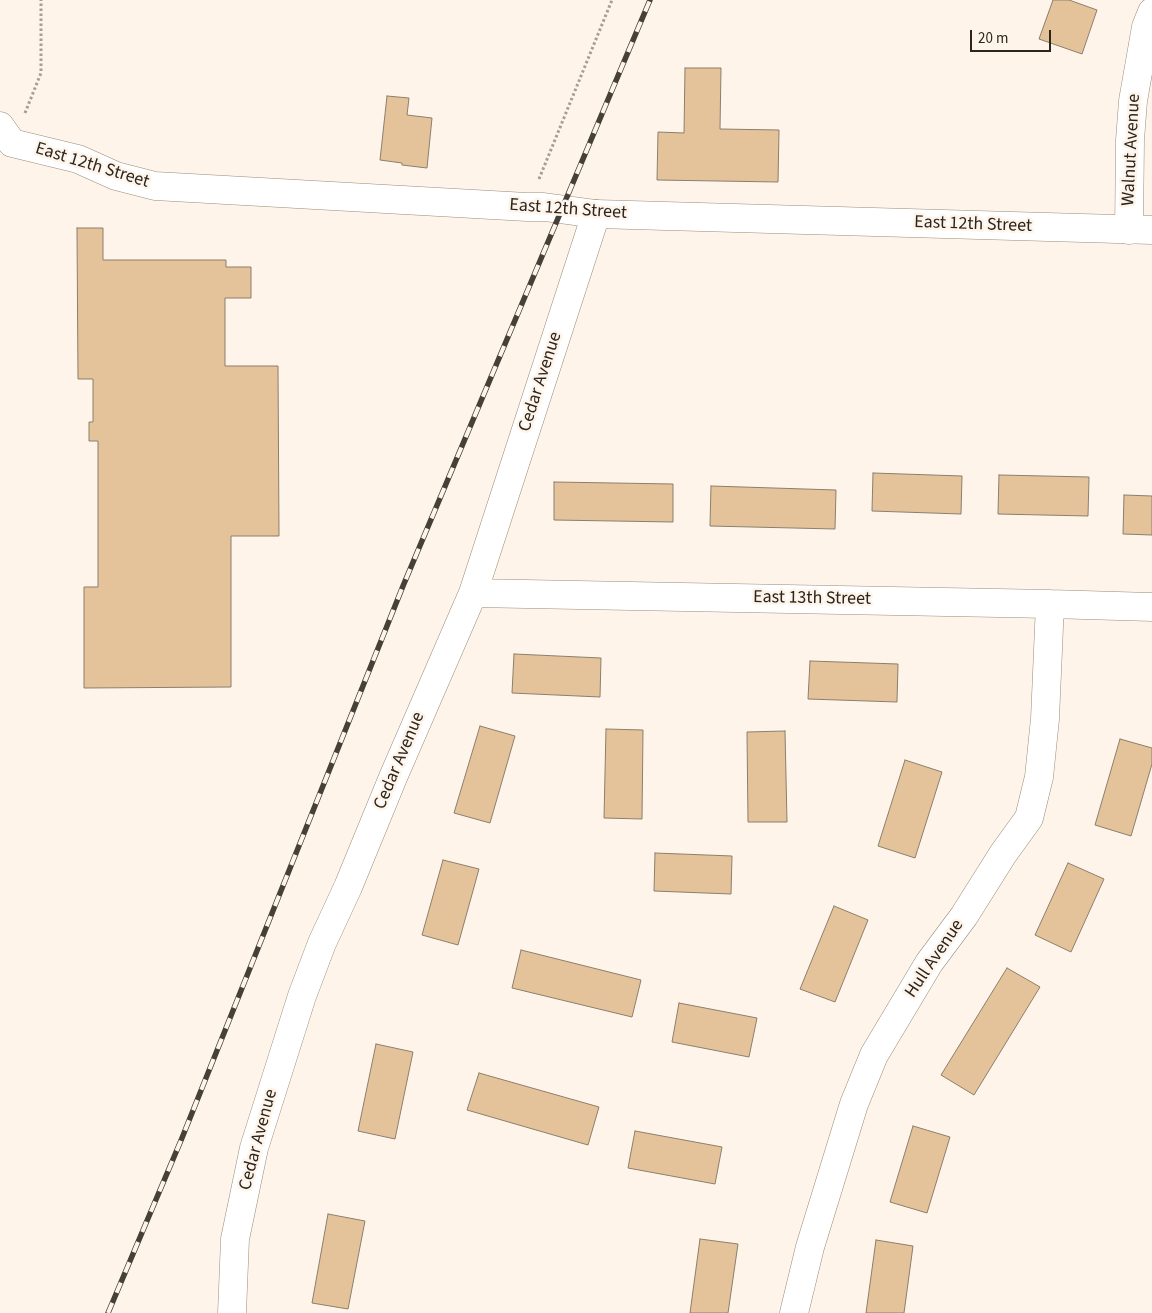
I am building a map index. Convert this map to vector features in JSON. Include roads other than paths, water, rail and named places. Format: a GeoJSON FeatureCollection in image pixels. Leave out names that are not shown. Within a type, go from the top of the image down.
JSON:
{"type":"FeatureCollection","features":[{"type":"Feature","properties":{"kind":"street","name":"Walnut Avenue"},"geometry":{"type":"LineString","coordinates":[[1141,230],[1130,140],[1133,100],[1146,27],[1152,12]]}},
{"type":"Feature","properties":{"kind":"street","name":"East 12th Street"},"geometry":{"type":"LineString","coordinates":[[6,135],[78,159],[116,176],[155,186],[527,208],[544,206],[596,214],[1141,230]]}},
{"type":"Feature","properties":{"kind":"street","name":"Cedar Avenue"},"geometry":{"type":"LineString","coordinates":[[232,1313],[235,1239],[254,1148],[302,996],[322,944],[348,887],[472,593],[596,214]]}},
{"type":"Feature","properties":{"kind":"street","name":"East 13th Street"},"geometry":{"type":"LineString","coordinates":[[472,593],[1152,607]]}},
{"type":"Feature","properties":{"kind":"street","name":"Hull Avenue"},"geometry":{"type":"LineString","coordinates":[[794,1313],[810,1247],[851,1114],[874,1055],[929,963],[964,916],[1003,854],[1029,818],[1040,777],[1046,719],[1050,604]]}},
{"type":"Feature","properties":{"kind":"railway"},"geometry":{"type":"LineString","coordinates":[[108,1313],[182,1138],[403,586],[650,0]]}}]}
